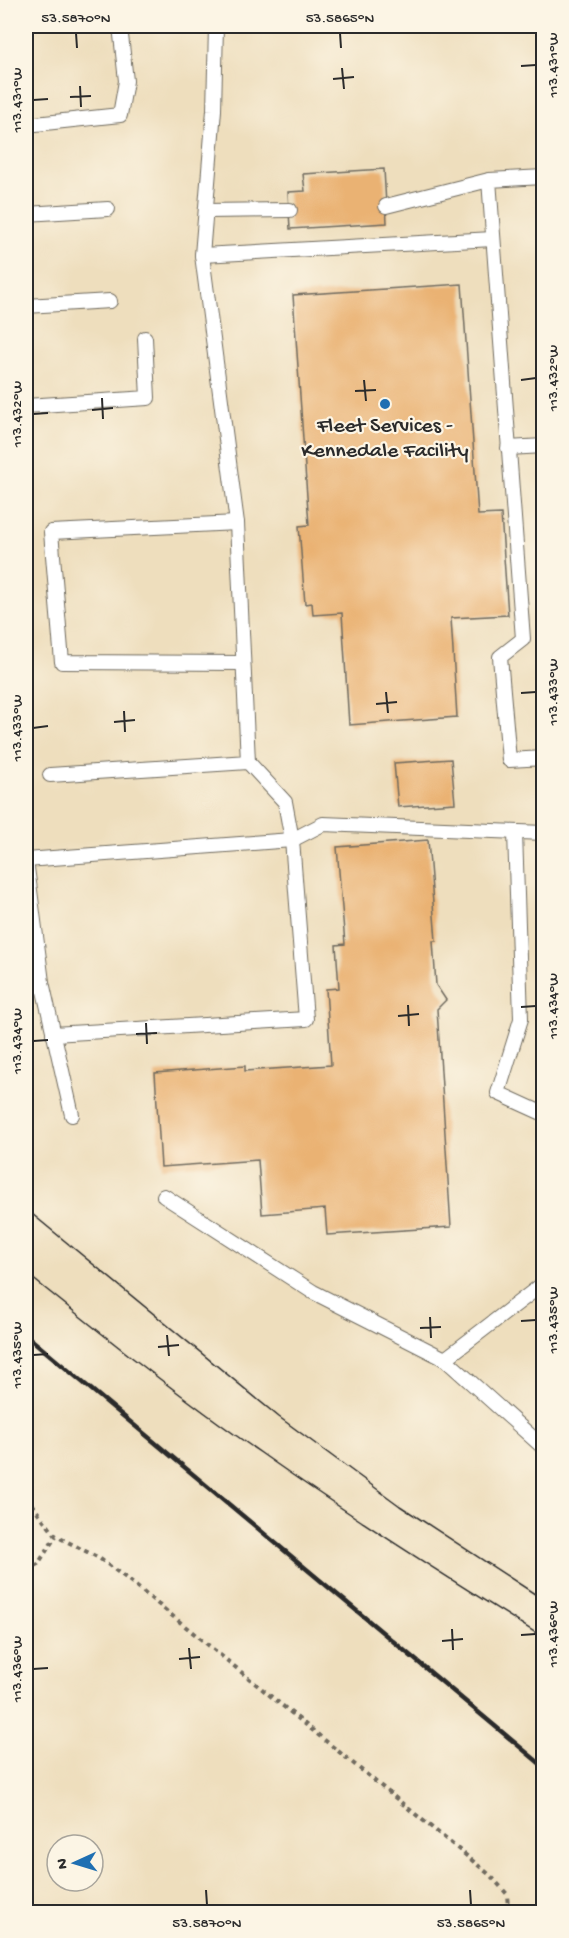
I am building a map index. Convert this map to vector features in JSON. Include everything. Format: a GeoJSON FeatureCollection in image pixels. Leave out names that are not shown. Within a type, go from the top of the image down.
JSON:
{"type":"FeatureCollection","features":[{"type":"Feature","properties":{"kind":"lane"},"geometry":{"type":"LineString","coordinates":[[26,125],[120,115],[126,81],[120,26]]}},
{"type":"Feature","properties":{"kind":"lane"},"geometry":{"type":"LineString","coordinates":[[53,1034],[306,1019],[292,840],[285,802],[248,762],[237,523],[202,255],[214,110],[216,26]]}},
{"type":"Feature","properties":{"kind":"lane"},"geometry":{"type":"LineString","coordinates":[[386,206],[489,180],[543,177]]}},
{"type":"Feature","properties":{"kind":"lane"},"geometry":{"type":"LineString","coordinates":[[489,180],[523,639],[500,657],[509,760],[543,758]]}},
{"type":"Feature","properties":{"kind":"lane"},"geometry":{"type":"LineString","coordinates":[[26,214],[108,209]]}},
{"type":"Feature","properties":{"kind":"lane"},"geometry":{"type":"LineString","coordinates":[[206,211],[290,210]]}},
{"type":"Feature","properties":{"kind":"lane"},"geometry":{"type":"LineString","coordinates":[[202,255],[493,239]]}},
{"type":"Feature","properties":{"kind":"lane"},"geometry":{"type":"LineString","coordinates":[[26,306],[110,301]]}},
{"type":"Feature","properties":{"kind":"lane"},"geometry":{"type":"LineString","coordinates":[[26,406],[148,398],[145,338]]}},
{"type":"Feature","properties":{"kind":"lane"},"geometry":{"type":"LineString","coordinates":[[508,448],[543,446]]}},
{"type":"Feature","properties":{"kind":"lane"},"geometry":{"type":"LineString","coordinates":[[237,523],[51,532],[62,662],[243,663]]}},
{"type":"Feature","properties":{"kind":"lane"},"geometry":{"type":"LineString","coordinates":[[50,775],[248,762]]}},
{"type":"Feature","properties":{"kind":"lane"},"geometry":{"type":"LineString","coordinates":[[72,1115],[42,982],[26,860],[292,840],[322,824],[543,833]]}},
{"type":"Feature","properties":{"kind":"lane"},"geometry":{"type":"LineString","coordinates":[[515,832],[521,1019],[498,1093],[543,1114]]}},
{"type":"Feature","properties":{"kind":"lane"},"geometry":{"type":"LineString","coordinates":[[164,1196],[313,1292],[446,1359],[543,1448]]}},
{"type":"Feature","properties":{"kind":"lane"},"geometry":{"type":"LineString","coordinates":[[446,1359],[543,1283]]}},
{"type":"Feature","properties":{"kind":"path"},"geometry":{"type":"LineString","coordinates":[[26,1497],[56,1536],[99,1558],[126,1578],[490,1875],[507,1894],[508,1908],[505,1912]]}},
{"type":"Feature","properties":{"kind":"path"},"geometry":{"type":"LineString","coordinates":[[26,1570],[38,1564],[56,1536]]}},
{"type":"Feature","properties":{"kind":"building"},"geometry":{"type":"Polygon","coordinates":[[[384,169],[387,223],[290,229],[288,192],[305,191],[303,174],[384,169]]]}},
{"type":"Feature","properties":{"kind":"building","name":"Fleet Services - Kennedale Facility"},"geometry":{"type":"Polygon","coordinates":[[[462,284],[478,515],[501,514],[508,615],[451,618],[457,717],[349,725],[342,613],[313,615],[312,603],[305,604],[299,526],[309,525],[293,295],[462,284]]]}},
{"type":"Feature","properties":{"kind":"building"},"geometry":{"type":"Polygon","coordinates":[[[451,759],[455,803],[398,807],[394,763],[451,759]]]}},
{"type":"Feature","properties":{"kind":"building"},"geometry":{"type":"Polygon","coordinates":[[[428,840],[436,941],[433,941],[436,985],[446,1000],[437,1009],[451,1227],[327,1235],[325,1209],[262,1214],[258,1160],[161,1167],[155,1073],[245,1066],[245,1071],[331,1065],[326,989],[339,988],[336,945],[345,944],[337,847],[428,840]]]}},
{"type":"Feature","properties":{"kind":"tram line"},"geometry":{"type":"LineString","coordinates":[[26,1209],[279,1417],[400,1506],[544,1600]]}},
{"type":"Feature","properties":{"kind":"tram line"},"geometry":{"type":"LineString","coordinates":[[26,1273],[231,1432],[366,1524],[544,1638]]}},
{"type":"Feature","properties":{"kind":"railway"},"geometry":{"type":"LineString","coordinates":[[26,1335],[544,1767]]}},
{"type":"Feature","properties":{"kind":"place","name":"Fleet Services - Kennedale Facility"},"geometry":{"type":"Point","coordinates":[385,404]}}]}
